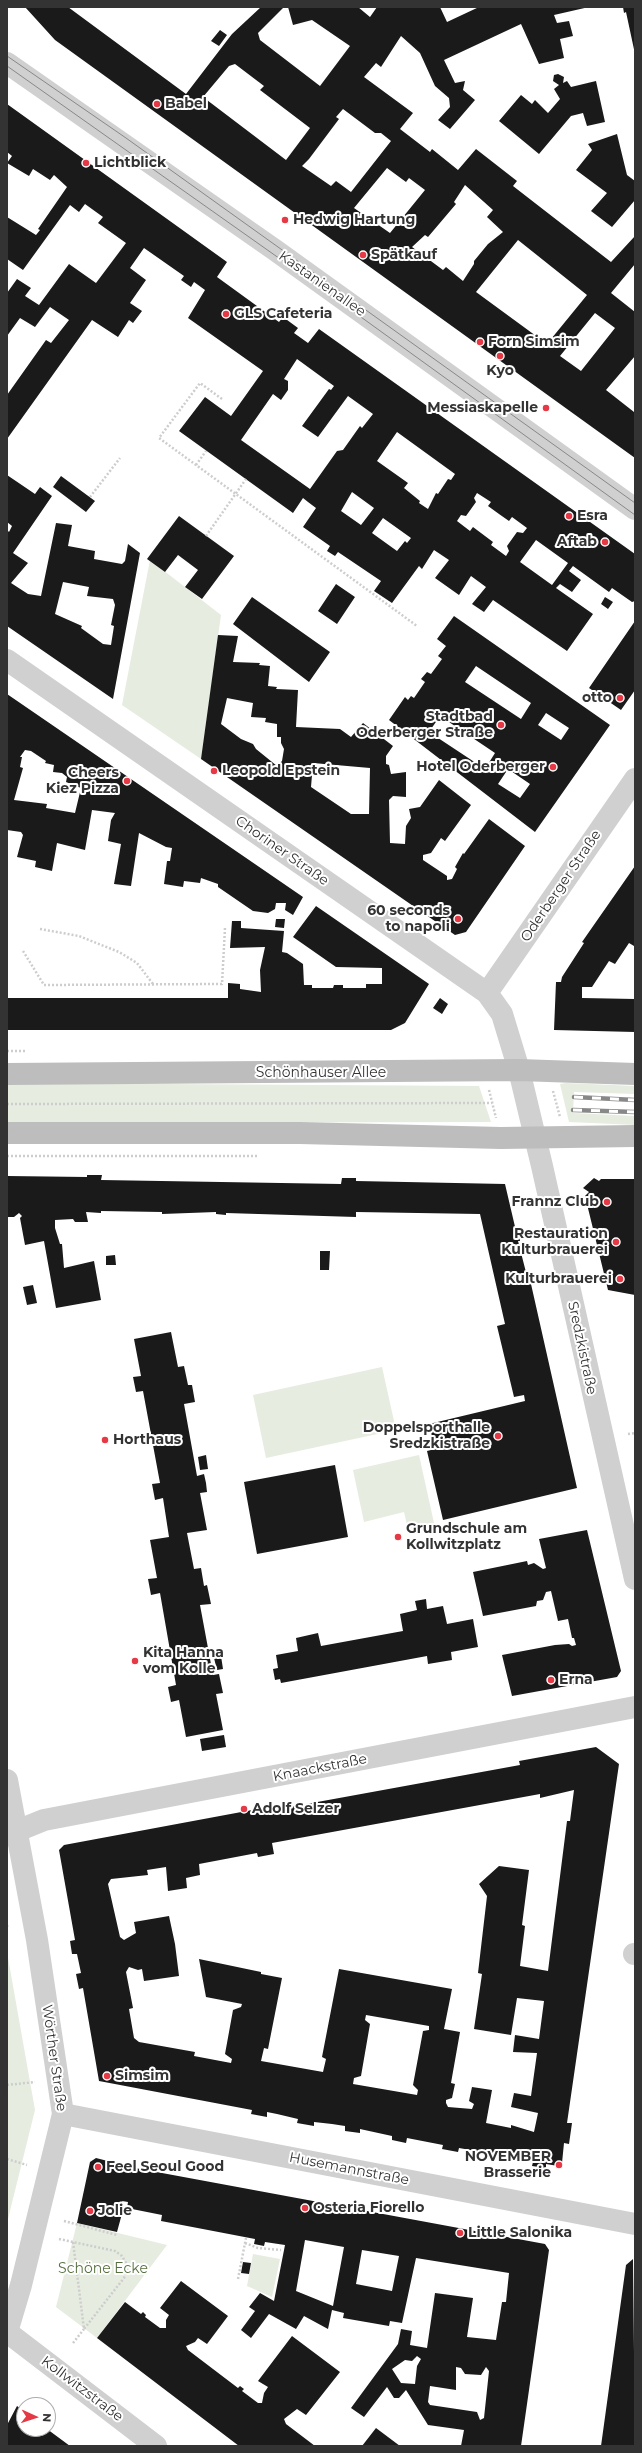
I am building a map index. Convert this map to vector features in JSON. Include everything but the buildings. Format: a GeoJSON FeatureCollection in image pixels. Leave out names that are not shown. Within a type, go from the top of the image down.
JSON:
{"type":"FeatureCollection","features":[{"type":"Feature","properties":{"kind":"main road","name":"Schönhauser Allee"},"geometry":{"type":"LineString","coordinates":[[7,1074],[519,1070],[635,1074]]}},
{"type":"Feature","properties":{"kind":"main road"},"geometry":{"type":"LineString","coordinates":[[7,1133],[300,1133],[535,1137],[635,1136]]}},
{"type":"Feature","properties":{"kind":"street","name":"Kastanienallee"},"geometry":{"type":"LineString","coordinates":[[7,63],[281,254],[635,509]]}},
{"type":"Feature","properties":{"kind":"street","name":"Choriner Straße"},"geometry":{"type":"LineString","coordinates":[[7,660],[487,992],[502,1014],[519,1070]]}},
{"type":"Feature","properties":{"kind":"street","name":"Oderberger Straße"},"geometry":{"type":"LineString","coordinates":[[487,992],[635,779]]}},
{"type":"Feature","properties":{"kind":"street","name":"Sredzkistraße"},"geometry":{"type":"LineString","coordinates":[[519,1070],[635,1579]]}},
{"type":"Feature","properties":{"kind":"street","name":"Knaackstraße"},"geometry":{"type":"LineString","coordinates":[[12,1833],[44,1820],[635,1707]]}},
{"type":"Feature","properties":{"kind":"street","name":"Wörther Straße"},"geometry":{"type":"LineString","coordinates":[[7,1780],[12,1833],[36,1940],[63,2114],[22,2285],[7,2332]]}},
{"type":"Feature","properties":{"kind":"street","name":"Husemannstraße"},"geometry":{"type":"LineString","coordinates":[[63,2114],[635,2224]]}},
{"type":"Feature","properties":{"kind":"street","name":"Kollwitzstraße"},"geometry":{"type":"LineString","coordinates":[[7,2332],[156,2446]]}},
{"type":"Feature","properties":{"kind":"path"},"geometry":{"type":"LineString","coordinates":[[222,399],[200,383],[159,438],[417,626]]}},
{"type":"Feature","properties":{"kind":"path"},"geometry":{"type":"LineString","coordinates":[[196,466],[206,451]]}},
{"type":"Feature","properties":{"kind":"path"},"geometry":{"type":"LineString","coordinates":[[90,497],[120,458]]}},
{"type":"Feature","properties":{"kind":"path"},"geometry":{"type":"LineString","coordinates":[[206,536],[246,479]]}},
{"type":"Feature","properties":{"kind":"path"},"geometry":{"type":"LineString","coordinates":[[23,951],[44,985],[222,984],[225,928]]}},
{"type":"Feature","properties":{"kind":"path"},"geometry":{"type":"LineString","coordinates":[[40,930],[79,936],[119,952],[136,964],[153,984]]}},
{"type":"Feature","properties":{"kind":"path"},"geometry":{"type":"LineString","coordinates":[[487,1084],[497,1120]]}},
{"type":"Feature","properties":{"kind":"path"},"geometry":{"type":"LineString","coordinates":[[553,1089],[561,1122]]}},
{"type":"Feature","properties":{"kind":"path"},"geometry":{"type":"LineString","coordinates":[[7,1104],[492,1103]]}},
{"type":"Feature","properties":{"kind":"path"},"geometry":{"type":"LineString","coordinates":[[628,1434],[635,1433]]}},
{"type":"Feature","properties":{"kind":"path"},"geometry":{"type":"LineString","coordinates":[[7,2085],[35,2082]]}},
{"type":"Feature","properties":{"kind":"path"},"geometry":{"type":"LineString","coordinates":[[7,2160],[27,2165]]}},
{"type":"Feature","properties":{"kind":"path"},"geometry":{"type":"LineString","coordinates":[[64,2221],[117,2235]]}},
{"type":"Feature","properties":{"kind":"path"},"geometry":{"type":"LineString","coordinates":[[238,2279],[246,2238]]}},
{"type":"Feature","properties":{"kind":"path"},"geometry":{"type":"LineString","coordinates":[[59,2239],[115,2251],[122,2256],[127,2266],[124,2278],[73,2343]]}},
{"type":"Feature","properties":{"kind":"path"},"geometry":{"type":"LineString","coordinates":[[72,2242],[84,2329]]}},
{"type":"Feature","properties":{"kind":"path"},"geometry":{"type":"LineString","coordinates":[[245,2243],[258,2248],[282,2250]]}},
{"type":"Feature","properties":{"kind":"green space"},"geometry":{"type":"Polygon","coordinates":[[[150,560],[221,615],[201,759],[122,705],[150,560]]]}},
{"type":"Feature","properties":{"kind":"green space"},"geometry":{"type":"Polygon","coordinates":[[[7,1083],[479,1086],[491,1122],[7,1123],[7,1083]]]}},
{"type":"Feature","properties":{"kind":"green space"},"geometry":{"type":"Polygon","coordinates":[[[560,1084],[635,1086],[635,1094],[574,1092],[573,1113],[635,1116],[635,1125],[569,1122],[560,1084]]]}},
{"type":"Feature","properties":{"kind":"green space"},"geometry":{"type":"Polygon","coordinates":[[[382,1367],[396,1430],[266,1458],[253,1395],[382,1367]]]}},
{"type":"Feature","properties":{"kind":"green space"},"geometry":{"type":"Polygon","coordinates":[[[419,1455],[434,1523],[408,1529],[404,1512],[364,1522],[353,1470],[419,1455]]]}},
{"type":"Feature","properties":{"kind":"green space"},"geometry":{"type":"Polygon","coordinates":[[[7,1952],[35,2110],[7,2223],[7,1952]]]}},
{"type":"Feature","properties":{"kind":"green space","name":"Schöne Ecke"},"geometry":{"type":"Polygon","coordinates":[[[77,2223],[167,2245],[97,2338],[56,2307],[77,2223]]]}},
{"type":"Feature","properties":{"kind":"green space"},"geometry":{"type":"Polygon","coordinates":[[[253,2254],[280,2259],[272,2297],[247,2286],[253,2254]]]}},
{"type":"Feature","properties":{"kind":"tram line"},"geometry":{"type":"LineString","coordinates":[[7,56],[126,138],[635,503]]}},
{"type":"Feature","properties":{"kind":"tram line"},"geometry":{"type":"LineString","coordinates":[[7,66],[300,273],[635,515]]}},
{"type":"Feature","properties":{"kind":"railway"},"geometry":{"type":"LineString","coordinates":[[574,1097],[635,1100]]}},
{"type":"Feature","properties":{"kind":"railway"},"geometry":{"type":"LineString","coordinates":[[573,1110],[635,1112]]}},
{"type":"Feature","properties":{"kind":"place","name":"Babel"},"geometry":{"type":"Point","coordinates":[157,104]}},
{"type":"Feature","properties":{"kind":"place","name":"Lichtblick"},"geometry":{"type":"Point","coordinates":[86,163]}},
{"type":"Feature","properties":{"kind":"place","name":"Hedwig Hartung"},"geometry":{"type":"Point","coordinates":[285,220]}},
{"type":"Feature","properties":{"kind":"place","name":"Spätkauf"},"geometry":{"type":"Point","coordinates":[363,255]}},
{"type":"Feature","properties":{"kind":"place","name":"GLS Cafeteria"},"geometry":{"type":"Point","coordinates":[226,314]}},
{"type":"Feature","properties":{"kind":"place","name":"Forn Simsim"},"geometry":{"type":"Point","coordinates":[480,342]}},
{"type":"Feature","properties":{"kind":"place","name":"Kyo"},"geometry":{"type":"Point","coordinates":[500,356]}},
{"type":"Feature","properties":{"kind":"place","name":"Messiaskapelle"},"geometry":{"type":"Point","coordinates":[546,408]}},
{"type":"Feature","properties":{"kind":"place","name":"Esra"},"geometry":{"type":"Point","coordinates":[569,516]}},
{"type":"Feature","properties":{"kind":"place","name":"Aftab"},"geometry":{"type":"Point","coordinates":[605,542]}},
{"type":"Feature","properties":{"kind":"place","name":"otto"},"geometry":{"type":"Point","coordinates":[620,698]}},
{"type":"Feature","properties":{"kind":"place","name":"Stadtbad Oderberger Straße"},"geometry":{"type":"Point","coordinates":[501,725]}},
{"type":"Feature","properties":{"kind":"place","name":"Hotel Oderberger"},"geometry":{"type":"Point","coordinates":[553,767]}},
{"type":"Feature","properties":{"kind":"place","name":"Leopold Epstein"},"geometry":{"type":"Point","coordinates":[214,771]}},
{"type":"Feature","properties":{"kind":"place","name":"Cheers Kiez Pizza"},"geometry":{"type":"Point","coordinates":[127,781]}},
{"type":"Feature","properties":{"kind":"place","name":"60 seconds to napoli"},"geometry":{"type":"Point","coordinates":[458,919]}},
{"type":"Feature","properties":{"kind":"place","name":"Frannz Club"},"geometry":{"type":"Point","coordinates":[607,1202]}},
{"type":"Feature","properties":{"kind":"place","name":"Restauration Kulturbrauerei"},"geometry":{"type":"Point","coordinates":[616,1242]}},
{"type":"Feature","properties":{"kind":"place","name":"Kulturbrauerei"},"geometry":{"type":"Point","coordinates":[620,1279]}},
{"type":"Feature","properties":{"kind":"place","name":"Doppelsporthalle Sredzkistraße"},"geometry":{"type":"Point","coordinates":[498,1436]}},
{"type":"Feature","properties":{"kind":"place","name":"Horthaus"},"geometry":{"type":"Point","coordinates":[105,1440]}},
{"type":"Feature","properties":{"kind":"place","name":"Grundschule am Kollwitzplatz"},"geometry":{"type":"Point","coordinates":[398,1537]}},
{"type":"Feature","properties":{"kind":"place","name":"Kita Hanna vom Kolle"},"geometry":{"type":"Point","coordinates":[135,1661]}},
{"type":"Feature","properties":{"kind":"place","name":"Erna"},"geometry":{"type":"Point","coordinates":[551,1680]}},
{"type":"Feature","properties":{"kind":"place","name":"Adolf Selzer"},"geometry":{"type":"Point","coordinates":[244,1809]}},
{"type":"Feature","properties":{"kind":"place","name":"Simsim"},"geometry":{"type":"Point","coordinates":[107,2076]}},
{"type":"Feature","properties":{"kind":"place","name":"NOVEMBER Brasserie"},"geometry":{"type":"Point","coordinates":[559,2165]}},
{"type":"Feature","properties":{"kind":"place","name":"Feel Seoul Good"},"geometry":{"type":"Point","coordinates":[98,2167]}},
{"type":"Feature","properties":{"kind":"place","name":"Osteria Fiorello"},"geometry":{"type":"Point","coordinates":[305,2208]}},
{"type":"Feature","properties":{"kind":"place","name":"Jolie"},"geometry":{"type":"Point","coordinates":[90,2211]}},
{"type":"Feature","properties":{"kind":"place","name":"Little Salonika"},"geometry":{"type":"Point","coordinates":[460,2233]}}]}
